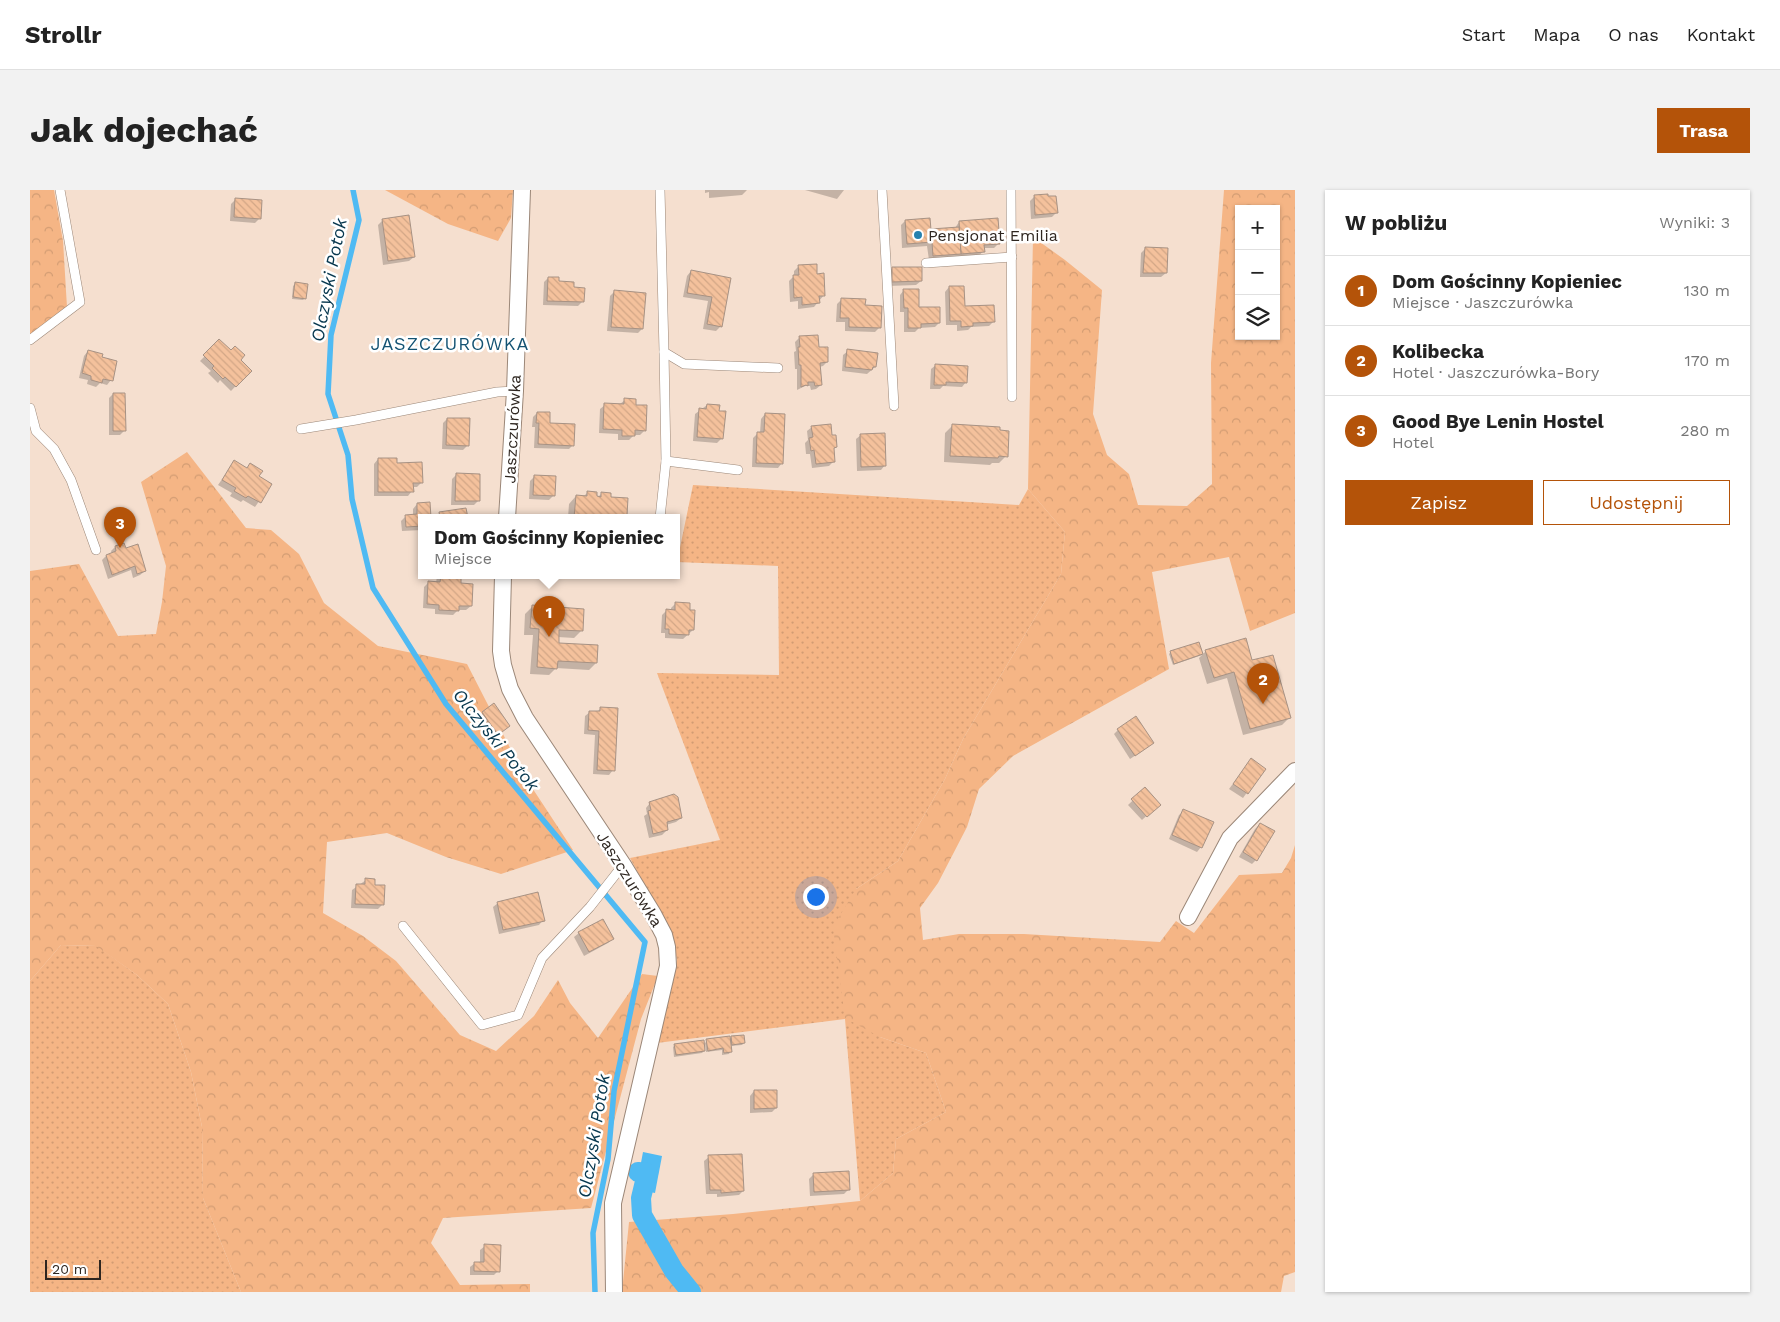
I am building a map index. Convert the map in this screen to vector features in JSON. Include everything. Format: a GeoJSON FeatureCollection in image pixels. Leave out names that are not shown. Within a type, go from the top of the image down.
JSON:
{"type":"FeatureCollection","features":[{"type":"Feature","properties":{"kind":"street","name":"Jaszczurówka"},"geometry":{"type":"LineString","coordinates":[[507,514],[515,391],[522,190]]}},
{"type":"Feature","properties":{"kind":"street","name":"Jaszczurówka"},"geometry":{"type":"LineString","coordinates":[[503,579],[501,651],[510,690],[525,718],[623,865],[664,935],[667,947],[668,966],[613,1203],[614,1292]]}},
{"type":"Feature","properties":{"kind":"street"},"geometry":{"type":"LineString","coordinates":[[1188,917],[1230,838],[1295,771]]}},
{"type":"Feature","properties":{"kind":"lane"},"geometry":{"type":"LineString","coordinates":[[30,340],[80,302],[60,190]]}},
{"type":"Feature","properties":{"kind":"lane"},"geometry":{"type":"LineString","coordinates":[[660,190],[666,461],[660,514]]}},
{"type":"Feature","properties":{"kind":"lane"},"geometry":{"type":"LineString","coordinates":[[882,190],[894,406]]}},
{"type":"Feature","properties":{"kind":"lane"},"geometry":{"type":"LineString","coordinates":[[1012,190],[1012,397]]}},
{"type":"Feature","properties":{"kind":"lane"},"geometry":{"type":"LineString","coordinates":[[926,263],[1012,257]]}},
{"type":"Feature","properties":{"kind":"lane"},"geometry":{"type":"LineString","coordinates":[[664,352],[684,364],[778,368]]}},
{"type":"Feature","properties":{"kind":"lane"},"geometry":{"type":"LineString","coordinates":[[300,429],[497,392],[515,391]]}},
{"type":"Feature","properties":{"kind":"lane"},"geometry":{"type":"LineString","coordinates":[[30,408],[36,431],[54,449],[71,480],[96,550]]}},
{"type":"Feature","properties":{"kind":"lane"},"geometry":{"type":"LineString","coordinates":[[666,461],[738,470]]}},
{"type":"Feature","properties":{"kind":"lane"},"geometry":{"type":"LineString","coordinates":[[403,926],[482,1025],[518,1015],[542,958],[590,907],[623,865]]}},
{"type":"Feature","properties":{"kind":"green space"},"geometry":{"type":"Polygon","coordinates":[[[30,190],[54,190],[63,241],[67,307],[30,338],[30,190]]]}},
{"type":"Feature","properties":{"kind":"green space"},"geometry":{"type":"Polygon","coordinates":[[[385,190],[513,190],[511,218],[498,241],[448,224],[385,190]]]}},
{"type":"Feature","properties":{"kind":"green space"},"geometry":{"type":"Polygon","coordinates":[[[1224,190],[1295,190],[1295,613],[1250,631],[1229,557],[1152,572],[1169,669],[1013,756],[979,789],[967,827],[938,883],[920,908],[923,940],[959,934],[1024,934],[1160,942],[1176,921],[1194,933],[1239,875],[1282,873],[1291,858],[1295,845],[1295,1272],[1284,1276],[1281,1292],[622,1292],[629,1222],[860,1201],[893,1173],[896,1139],[946,1112],[926,1053],[880,1037],[845,1018],[833,927],[856,889],[898,861],[945,779],[963,739],[1061,574],[1065,532],[1028,489],[1033,237],[1102,290],[1093,414],[1107,455],[1129,474],[1138,505],[1187,506],[1212,484],[1211,363],[1224,190]]]}},
{"type":"Feature","properties":{"kind":"green space"},"geometry":{"type":"Polygon","coordinates":[[[187,452],[246,528],[271,530],[299,554],[324,603],[378,646],[467,664],[525,777],[573,850],[501,874],[446,857],[387,833],[327,842],[323,913],[363,936],[396,961],[460,1035],[496,1051],[534,1016],[558,980],[570,1003],[598,1038],[642,974],[658,976],[641,1019],[591,1208],[443,1218],[431,1243],[460,1285],[530,1284],[530,1292],[241,1292],[203,1198],[202,1127],[191,1072],[168,1004],[137,975],[96,946],[61,945],[30,981],[30,571],[79,564],[118,636],[156,634],[166,566],[141,482],[187,452]]]}},
{"type":"Feature","properties":{"kind":"green space"},"geometry":{"type":"Polygon","coordinates":[[[693,485],[1019,505],[1028,489],[1065,532],[1061,574],[963,739],[945,779],[898,861],[856,889],[880,1037],[926,1053],[946,1112],[896,1139],[893,1173],[860,1201],[845,1019],[657,1043],[677,960],[672,936],[630,858],[720,840],[657,673],[779,675],[778,566],[680,562],[680,548],[693,485]]]}},
{"type":"Feature","properties":{"kind":"green space"},"geometry":{"type":"Polygon","coordinates":[[[61,945],[97,946],[137,975],[168,1004],[191,1072],[202,1127],[203,1198],[241,1292],[30,1292],[30,981],[61,945]]]}},
{"type":"Feature","properties":{"kind":"water"},"geometry":{"type":"Polygon","coordinates":[[[643,1152],[662,1156],[655,1193],[636,1189],[643,1152]]]}},
{"type":"Feature","properties":{"kind":"building"},"geometry":{"type":"Polygon","coordinates":[[[1048,194],[1048,196],[1056,196],[1058,213],[1035,215],[1034,195],[1048,194]]]}},
{"type":"Feature","properties":{"kind":"building"},"geometry":{"type":"Polygon","coordinates":[[[235,198],[262,200],[261,219],[234,217],[235,198]]]}},
{"type":"Feature","properties":{"kind":"building"},"geometry":{"type":"Polygon","coordinates":[[[409,215],[415,257],[388,261],[382,219],[409,215]]]}},
{"type":"Feature","properties":{"kind":"building","name":"Pensjonat Emilia"},"geometry":{"type":"Polygon","coordinates":[[[930,218],[932,242],[907,244],[905,220],[930,218]]]}},
{"type":"Feature","properties":{"kind":"building"},"geometry":{"type":"Polygon","coordinates":[[[998,218],[1000,244],[984,245],[985,252],[961,254],[959,221],[998,218]]]}},
{"type":"Feature","properties":{"kind":"building"},"geometry":{"type":"Polygon","coordinates":[[[959,227],[961,254],[933,256],[931,229],[959,227]]]}},
{"type":"Feature","properties":{"kind":"building"},"geometry":{"type":"Polygon","coordinates":[[[1145,247],[1168,248],[1167,273],[1143,273],[1145,247]]]}},
{"type":"Feature","properties":{"kind":"building"},"geometry":{"type":"Polygon","coordinates":[[[817,264],[817,274],[824,273],[825,296],[819,296],[820,303],[802,305],[802,297],[794,298],[793,275],[799,275],[798,265],[817,264]]]}},
{"type":"Feature","properties":{"kind":"building"},"geometry":{"type":"Polygon","coordinates":[[[892,267],[922,267],[922,281],[892,282],[892,267]]]}},
{"type":"Feature","properties":{"kind":"building"},"geometry":{"type":"Polygon","coordinates":[[[691,270],[731,278],[722,327],[707,324],[712,297],[687,293],[691,270]]]}},
{"type":"Feature","properties":{"kind":"building"},"geometry":{"type":"Polygon","coordinates":[[[548,277],[559,277],[559,281],[574,282],[574,287],[585,288],[584,302],[547,301],[548,277]]]}},
{"type":"Feature","properties":{"kind":"building"},"geometry":{"type":"Polygon","coordinates":[[[295,282],[308,284],[306,299],[293,297],[295,282]]]}},
{"type":"Feature","properties":{"kind":"building"},"geometry":{"type":"Polygon","coordinates":[[[949,286],[964,286],[965,306],[994,305],[995,322],[973,323],[973,326],[961,327],[961,321],[950,321],[949,286]]]}},
{"type":"Feature","properties":{"kind":"building"},"geometry":{"type":"Polygon","coordinates":[[[903,289],[919,289],[919,307],[940,307],[940,323],[921,324],[921,328],[908,328],[908,308],[904,308],[903,289]]]}},
{"type":"Feature","properties":{"kind":"building"},"geometry":{"type":"Polygon","coordinates":[[[614,290],[646,293],[643,329],[611,327],[614,290]]]}},
{"type":"Feature","properties":{"kind":"building"},"geometry":{"type":"Polygon","coordinates":[[[841,298],[866,299],[865,305],[882,306],[881,328],[849,327],[849,318],[840,318],[841,298]]]}},
{"type":"Feature","properties":{"kind":"building"},"geometry":{"type":"Polygon","coordinates":[[[818,335],[819,347],[828,347],[828,362],[820,363],[822,385],[815,386],[814,382],[808,382],[808,386],[801,387],[799,336],[818,335]]]}},
{"type":"Feature","properties":{"kind":"building"},"geometry":{"type":"Polygon","coordinates":[[[219,339],[231,350],[235,346],[245,355],[241,360],[252,371],[236,387],[225,377],[223,379],[203,355],[219,339]]]}},
{"type":"Feature","properties":{"kind":"building"},"geometry":{"type":"Polygon","coordinates":[[[847,349],[878,353],[876,367],[873,367],[872,370],[845,367],[847,349]]]}},
{"type":"Feature","properties":{"kind":"building"},"geometry":{"type":"Polygon","coordinates":[[[88,350],[103,354],[102,357],[117,361],[113,381],[103,379],[102,383],[91,380],[91,376],[82,373],[88,350]]]}},
{"type":"Feature","properties":{"kind":"building"},"geometry":{"type":"Polygon","coordinates":[[[935,364],[968,366],[967,383],[946,382],[946,385],[934,385],[935,364]]]}},
{"type":"Feature","properties":{"kind":"building"},"geometry":{"type":"Polygon","coordinates":[[[113,393],[125,393],[126,431],[113,431],[113,393]]]}},
{"type":"Feature","properties":{"kind":"building"},"geometry":{"type":"Polygon","coordinates":[[[624,398],[636,399],[636,405],[647,405],[646,431],[635,430],[635,436],[622,436],[622,430],[603,429],[604,403],[624,404],[624,398]]]}},
{"type":"Feature","properties":{"kind":"building"},"geometry":{"type":"Polygon","coordinates":[[[707,404],[720,405],[719,411],[726,411],[723,439],[697,437],[699,408],[706,409],[707,404]]]}},
{"type":"Feature","properties":{"kind":"building"},"geometry":{"type":"Polygon","coordinates":[[[537,412],[550,412],[550,423],[575,424],[574,446],[538,444],[539,423],[536,423],[537,412]]]}},
{"type":"Feature","properties":{"kind":"building"},"geometry":{"type":"Polygon","coordinates":[[[765,413],[785,414],[783,464],[756,463],[757,432],[764,432],[765,413]]]}},
{"type":"Feature","properties":{"kind":"building"},"geometry":{"type":"Polygon","coordinates":[[[447,418],[470,418],[469,446],[446,445],[447,418]]]}},
{"type":"Feature","properties":{"kind":"building"},"geometry":{"type":"Polygon","coordinates":[[[831,424],[832,435],[836,435],[837,447],[834,448],[835,462],[816,464],[814,450],[811,451],[809,438],[813,437],[811,426],[831,424]]]}},
{"type":"Feature","properties":{"kind":"building"},"geometry":{"type":"Polygon","coordinates":[[[952,424],[1000,427],[1000,430],[1009,431],[1008,457],[950,456],[952,424]]]}},
{"type":"Feature","properties":{"kind":"building"},"geometry":{"type":"Polygon","coordinates":[[[885,433],[886,466],[861,467],[860,434],[885,433]]]}},
{"type":"Feature","properties":{"kind":"building"},"geometry":{"type":"Polygon","coordinates":[[[378,458],[397,458],[397,463],[422,462],[423,483],[413,483],[414,492],[378,492],[378,458]]]}},
{"type":"Feature","properties":{"kind":"building"},"geometry":{"type":"Polygon","coordinates":[[[234,460],[247,468],[250,463],[263,471],[259,476],[272,484],[261,503],[248,496],[246,498],[234,491],[236,488],[222,480],[234,460]]]}},
{"type":"Feature","properties":{"kind":"building"},"geometry":{"type":"Polygon","coordinates":[[[456,473],[480,474],[480,501],[455,501],[456,473]]]}},
{"type":"Feature","properties":{"kind":"building"},"geometry":{"type":"Polygon","coordinates":[[[534,475],[556,476],[555,496],[533,495],[534,475]]]}},
{"type":"Feature","properties":{"kind":"building"},"geometry":{"type":"Polygon","coordinates":[[[587,491],[597,492],[597,496],[601,497],[601,492],[611,493],[611,497],[628,498],[627,514],[574,514],[576,495],[587,496],[587,491]]]}},
{"type":"Feature","properties":{"kind":"building"},"geometry":{"type":"Polygon","coordinates":[[[430,502],[431,514],[418,514],[418,526],[406,527],[405,515],[417,514],[417,503],[430,502]]]}},
{"type":"Feature","properties":{"kind":"building"},"geometry":{"type":"Polygon","coordinates":[[[466,508],[467,514],[439,514],[439,512],[466,508]]]}},
{"type":"Feature","properties":{"kind":"building"},"geometry":{"type":"Polygon","coordinates":[[[124,543],[126,548],[138,544],[146,571],[137,574],[135,566],[112,575],[106,555],[116,551],[115,546],[124,543]]]}},
{"type":"Feature","properties":{"kind":"building"},"geometry":{"type":"Polygon","coordinates":[[[440,579],[461,579],[461,583],[473,584],[472,606],[459,606],[459,611],[439,610],[439,605],[427,604],[428,581],[440,582],[440,579]]]}},
{"type":"Feature","properties":{"kind":"building"},"geometry":{"type":"Polygon","coordinates":[[[675,602],[690,603],[690,610],[695,610],[694,630],[689,630],[689,635],[669,634],[669,629],[665,629],[666,609],[675,610],[675,602]]]}},
{"type":"Feature","properties":{"kind":"building"},"geometry":{"type":"Polygon","coordinates":[[[532,605],[584,609],[583,631],[559,630],[559,643],[598,645],[597,663],[558,661],[557,669],[537,667],[539,629],[530,628],[532,605]]]}},
{"type":"Feature","properties":{"kind":"building"},"geometry":{"type":"Polygon","coordinates":[[[1246,638],[1252,660],[1273,655],[1291,718],[1250,729],[1234,672],[1214,678],[1205,650],[1246,638]]]}},
{"type":"Feature","properties":{"kind":"building"},"geometry":{"type":"Polygon","coordinates":[[[1199,642],[1203,654],[1174,664],[1170,651],[1199,642]]]}},
{"type":"Feature","properties":{"kind":"building"},"geometry":{"type":"Polygon","coordinates":[[[494,703],[510,726],[498,735],[482,712],[494,703]]]}},
{"type":"Feature","properties":{"kind":"building"},"geometry":{"type":"Polygon","coordinates":[[[600,707],[618,708],[615,771],[597,770],[599,731],[588,730],[589,711],[600,711],[600,707]]]}},
{"type":"Feature","properties":{"kind":"building"},"geometry":{"type":"Polygon","coordinates":[[[1136,716],[1154,743],[1135,756],[1117,729],[1136,716]]]}},
{"type":"Feature","properties":{"kind":"building"},"geometry":{"type":"Polygon","coordinates":[[[1251,758],[1266,769],[1248,794],[1233,784],[1251,758]]]}},
{"type":"Feature","properties":{"kind":"building"},"geometry":{"type":"Polygon","coordinates":[[[1145,787],[1161,805],[1147,817],[1131,799],[1145,787]]]}},
{"type":"Feature","properties":{"kind":"building"},"geometry":{"type":"Polygon","coordinates":[[[674,794],[678,797],[682,818],[667,822],[668,830],[653,834],[648,811],[651,810],[649,802],[674,794]]]}},
{"type":"Feature","properties":{"kind":"building"},"geometry":{"type":"Polygon","coordinates":[[[1183,809],[1214,822],[1202,848],[1172,835],[1183,809]]]}},
{"type":"Feature","properties":{"kind":"building"},"geometry":{"type":"Polygon","coordinates":[[[1260,823],[1275,831],[1257,861],[1243,852],[1260,823]]]}},
{"type":"Feature","properties":{"kind":"building"},"geometry":{"type":"Polygon","coordinates":[[[365,878],[375,879],[375,885],[385,885],[384,905],[355,904],[356,884],[365,884],[365,878]]]}},
{"type":"Feature","properties":{"kind":"building"},"geometry":{"type":"Polygon","coordinates":[[[538,892],[545,921],[503,930],[497,902],[538,892]]]}},
{"type":"Feature","properties":{"kind":"building"},"geometry":{"type":"Polygon","coordinates":[[[603,919],[614,939],[589,952],[578,932],[603,919]]]}},
{"type":"Feature","properties":{"kind":"building"},"geometry":{"type":"Polygon","coordinates":[[[744,1035],[745,1043],[732,1045],[731,1036],[744,1035]]]}},
{"type":"Feature","properties":{"kind":"building"},"geometry":{"type":"Polygon","coordinates":[[[730,1036],[732,1052],[724,1053],[723,1048],[708,1051],[706,1039],[730,1036]]]}},
{"type":"Feature","properties":{"kind":"building"},"geometry":{"type":"Polygon","coordinates":[[[704,1040],[705,1051],[676,1055],[674,1044],[704,1040]]]}},
{"type":"Feature","properties":{"kind":"building"},"geometry":{"type":"Polygon","coordinates":[[[754,1090],[777,1090],[777,1108],[754,1109],[754,1090]]]}},
{"type":"Feature","properties":{"kind":"building"},"geometry":{"type":"Polygon","coordinates":[[[742,1154],[744,1191],[721,1193],[721,1190],[710,1190],[708,1155],[742,1154]]]}},
{"type":"Feature","properties":{"kind":"building"},"geometry":{"type":"Polygon","coordinates":[[[849,1171],[850,1190],[814,1192],[813,1173],[849,1171]]]}},
{"type":"Feature","properties":{"kind":"building"},"geometry":{"type":"Polygon","coordinates":[[[484,1244],[501,1245],[500,1272],[474,1271],[474,1262],[484,1262],[484,1244]]]}},
{"type":"Feature","properties":{"kind":"waterway","name":"Olczyski Potok"},"geometry":{"type":"LineString","coordinates":[[353,190],[359,220],[331,335],[328,394],[348,455],[352,499],[373,588],[446,704],[645,942],[614,1091],[608,1159],[593,1233],[595,1292]]}},
{"type":"Feature","properties":{"kind":"waterway"},"geometry":{"type":"LineString","coordinates":[[638,1172],[647,1173],[641,1198],[642,1215],[674,1271],[691,1292]]}},
{"type":"Feature","properties":{"kind":"place","name":"Pensjonat Emilia"},"geometry":{"type":"Point","coordinates":[918,235]}},
{"type":"Feature","properties":{"kind":"place","name":"Good Bye Lenin Hostel"},"geometry":{"type":"Point","coordinates":[120,548]}},
{"type":"Feature","properties":{"kind":"place","name":"Dom Gościnny Kopieniec"},"geometry":{"type":"Point","coordinates":[549,637]}},
{"type":"Feature","properties":{"kind":"place","name":"Kolibecka"},"geometry":{"type":"Point","coordinates":[1263,704]}},
{"type":"Feature","properties":{"kind":"district","name":"JASZCZURÓWKA"},"geometry":{"type":"Point","coordinates":[450,344]}}]}
